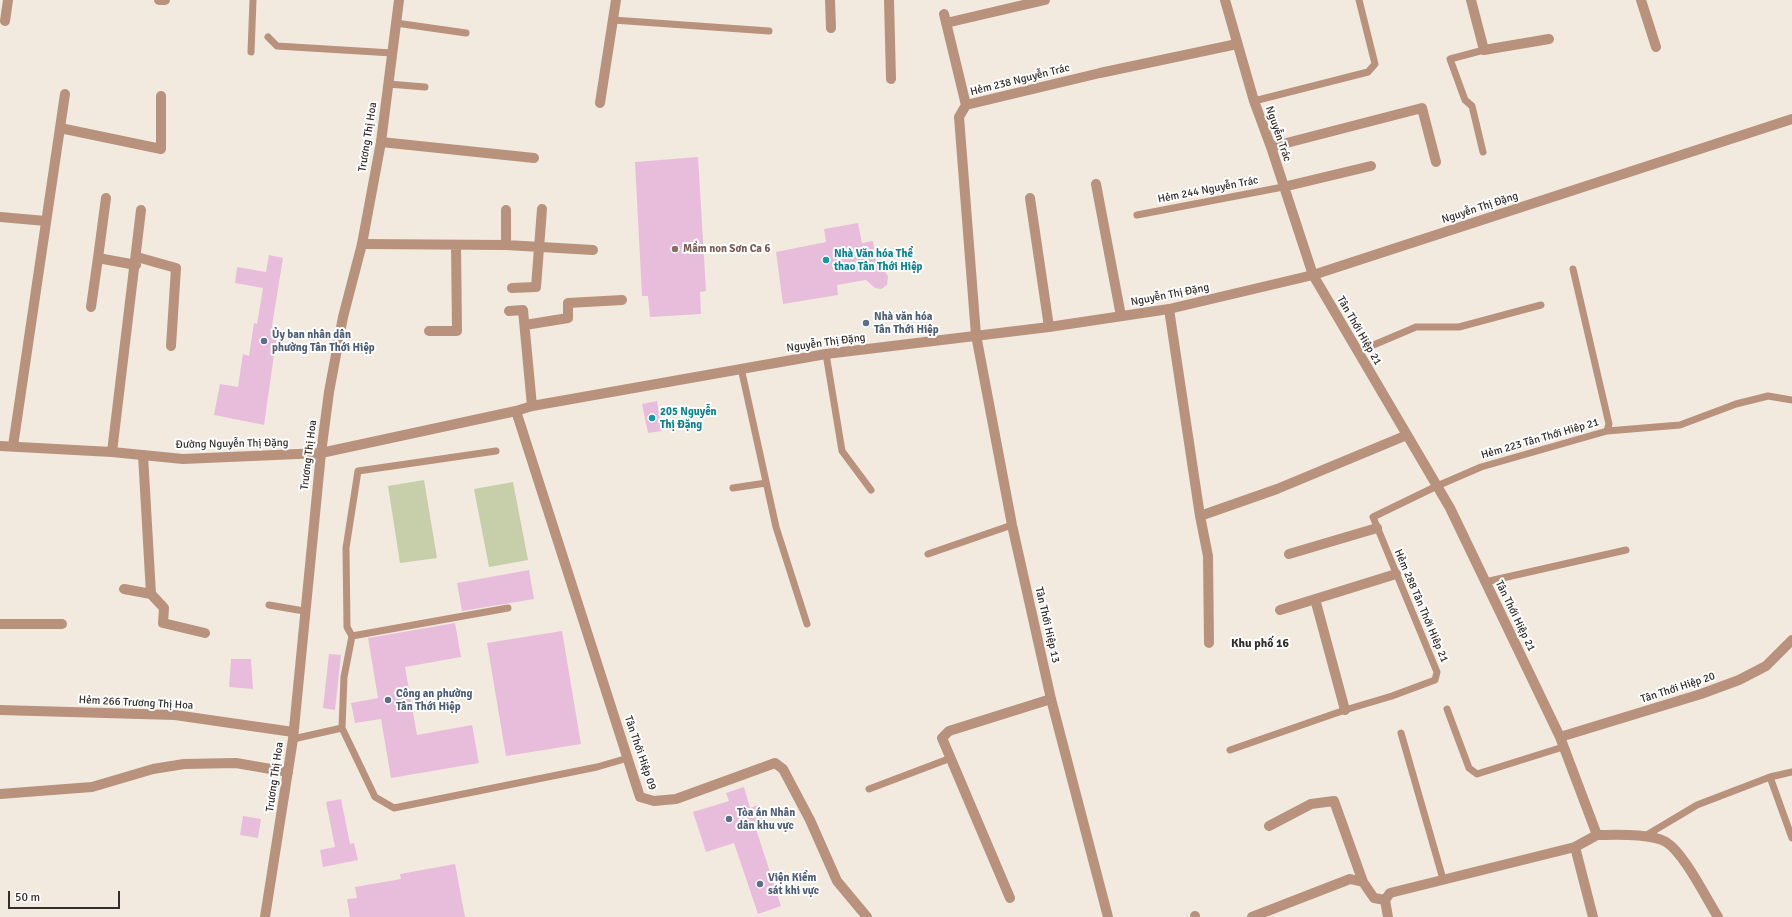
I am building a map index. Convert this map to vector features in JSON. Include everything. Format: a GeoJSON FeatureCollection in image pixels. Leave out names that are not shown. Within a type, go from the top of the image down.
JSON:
{"type":"FeatureCollection","features":[{"type":"Feature","properties":{"kind":"street"},"geometry":{"type":"LineString","coordinates":[[5,21],[8,0]]}},
{"type":"Feature","properties":{"kind":"street"},"geometry":{"type":"LineString","coordinates":[[159,0],[165,0]]}},
{"type":"Feature","properties":{"kind":"street","name":"Trương Thị Hoa"},"geometry":{"type":"LineString","coordinates":[[265,917],[293,736],[304,611],[329,392],[343,317],[362,244],[381,142],[399,0]]}},
{"type":"Feature","properties":{"kind":"street"},"geometry":{"type":"LineString","coordinates":[[600,103],[616,0]]}},
{"type":"Feature","properties":{"kind":"street"},"geometry":{"type":"LineString","coordinates":[[830,0],[831,28]]}},
{"type":"Feature","properties":{"kind":"street"},"geometry":{"type":"LineString","coordinates":[[889,0],[891,79]]}},
{"type":"Feature","properties":{"kind":"street"},"geometry":{"type":"LineString","coordinates":[[966,105],[945,19],[1045,0]]}},
{"type":"Feature","properties":{"kind":"street","name":"Nguyễn Trác"},"geometry":{"type":"LineString","coordinates":[[1225,0],[1236,44],[1254,101],[1271,147],[1313,275]]}},
{"type":"Feature","properties":{"kind":"street"},"geometry":{"type":"LineString","coordinates":[[1471,0],[1484,50],[1549,39]]}},
{"type":"Feature","properties":{"kind":"street"},"geometry":{"type":"LineString","coordinates":[[1641,0],[1656,47]]}},
{"type":"Feature","properties":{"kind":"street","name":"Hẻm 238 Nguyễn Trác"},"geometry":{"type":"LineString","coordinates":[[976,335],[959,117],[966,105],[1100,73],[1236,44]]}},
{"type":"Feature","properties":{"kind":"street"},"geometry":{"type":"LineString","coordinates":[[13,446],[65,94]]}},
{"type":"Feature","properties":{"kind":"street"},"geometry":{"type":"LineString","coordinates":[[60,128],[161,149],[161,96]]}},
{"type":"Feature","properties":{"kind":"street"},"geometry":{"type":"LineString","coordinates":[[1271,147],[1422,108],[1436,162]]}},
{"type":"Feature","properties":{"kind":"street","name":"Nguyễn Thị Đặng"},"geometry":{"type":"LineString","coordinates":[[532,406],[826,354],[1049,327],[1169,309],[1313,275],[1792,119]]}},
{"type":"Feature","properties":{"kind":"street"},"geometry":{"type":"LineString","coordinates":[[381,142],[534,158]]}},
{"type":"Feature","properties":{"kind":"street"},"geometry":{"type":"LineString","coordinates":[[1283,187],[1371,166]]}},
{"type":"Feature","properties":{"kind":"street"},"geometry":{"type":"LineString","coordinates":[[1096,184],[1121,316]]}},
{"type":"Feature","properties":{"kind":"street"},"geometry":{"type":"LineString","coordinates":[[91,307],[106,198]]}},
{"type":"Feature","properties":{"kind":"street"},"geometry":{"type":"LineString","coordinates":[[1030,198],[1049,327]]}},
{"type":"Feature","properties":{"kind":"street"},"geometry":{"type":"LineString","coordinates":[[512,288],[536,287],[542,209]]}},
{"type":"Feature","properties":{"kind":"street"},"geometry":{"type":"LineString","coordinates":[[112,452],[142,210]]}},
{"type":"Feature","properties":{"kind":"street"},"geometry":{"type":"LineString","coordinates":[[506,210],[506,245]]}},
{"type":"Feature","properties":{"kind":"street"},"geometry":{"type":"LineString","coordinates":[[0,217],[46,221]]}},
{"type":"Feature","properties":{"kind":"street"},"geometry":{"type":"LineString","coordinates":[[362,244],[506,245],[593,250]]}},
{"type":"Feature","properties":{"kind":"street"},"geometry":{"type":"LineString","coordinates":[[429,331],[457,331],[456,244]]}},
{"type":"Feature","properties":{"kind":"street"},"geometry":{"type":"LineString","coordinates":[[98,258],[136,261],[176,268],[171,346]]}},
{"type":"Feature","properties":{"kind":"street","name":"Tân Thới Hiệp 21"},"geometry":{"type":"LineString","coordinates":[[1313,275],[1450,508],[1560,737],[1596,835]]}},
{"type":"Feature","properties":{"kind":"street"},"geometry":{"type":"LineString","coordinates":[[525,325],[568,318],[568,303],[622,300]]}},
{"type":"Feature","properties":{"kind":"street"},"geometry":{"type":"LineString","coordinates":[[1169,309],[1200,516],[1208,556],[1209,643]]}},
{"type":"Feature","properties":{"kind":"street"},"geometry":{"type":"LineString","coordinates":[[508,311],[523,310],[532,406]]}},
{"type":"Feature","properties":{"kind":"street","name":"Tân Thới Hiệp 13"},"geometry":{"type":"LineString","coordinates":[[976,335],[1012,525],[1051,699],[1108,917]]}},
{"type":"Feature","properties":{"kind":"street","name":"Đường Nguyễn Thị Đặng"},"geometry":{"type":"LineString","coordinates":[[0,446],[112,452],[183,458],[321,453],[516,412],[532,406]]}},
{"type":"Feature","properties":{"kind":"street","name":"Tân Thới Hiệp 09"},"geometry":{"type":"LineString","coordinates":[[516,412],[640,797],[654,801],[676,799],[775,763],[783,769],[810,820],[837,881],[867,917]]}},
{"type":"Feature","properties":{"kind":"street"},"geometry":{"type":"LineString","coordinates":[[1200,516],[1277,489],[1406,435]]}},
{"type":"Feature","properties":{"kind":"street"},"geometry":{"type":"LineString","coordinates":[[143,455],[151,594]]}},
{"type":"Feature","properties":{"kind":"street"},"geometry":{"type":"LineString","coordinates":[[1289,554],[1377,528]]}},
{"type":"Feature","properties":{"kind":"street"},"geometry":{"type":"LineString","coordinates":[[1280,610],[1396,574]]}},
{"type":"Feature","properties":{"kind":"street"},"geometry":{"type":"LineString","coordinates":[[124,589],[151,594],[164,608],[163,623],[205,633]]}},
{"type":"Feature","properties":{"kind":"street"},"geometry":{"type":"LineString","coordinates":[[1315,599],[1345,710]]}},
{"type":"Feature","properties":{"kind":"street"},"geometry":{"type":"LineString","coordinates":[[0,624],[62,624]]}},
{"type":"Feature","properties":{"kind":"street","name":"Tân Thới Hiệp 20"},"geometry":{"type":"LineString","coordinates":[[1560,737],[1701,694],[1739,680],[1766,666],[1792,640]]}},
{"type":"Feature","properties":{"kind":"street"},"geometry":{"type":"LineString","coordinates":[[1010,898],[942,738],[949,731],[1051,699]]}},
{"type":"Feature","properties":{"kind":"street","name":"Hẻm 266 Trương Thị Hoa"},"geometry":{"type":"LineString","coordinates":[[0,710],[175,715],[293,736]]}},
{"type":"Feature","properties":{"kind":"street"},"geometry":{"type":"LineString","coordinates":[[0,794],[92,787],[153,769],[184,764],[205,765],[236,763],[288,772]]}},
{"type":"Feature","properties":{"kind":"street"},"geometry":{"type":"LineString","coordinates":[[1269,826],[1311,804],[1334,800],[1363,882],[1374,898],[1385,900]]}},
{"type":"Feature","properties":{"kind":"street"},"geometry":{"type":"LineString","coordinates":[[1388,917],[1385,900],[1390,893],[1575,847],[1596,835],[1645,836],[1666,842],[1685,861],[1718,917]]}},
{"type":"Feature","properties":{"kind":"street"},"geometry":{"type":"LineString","coordinates":[[1575,847],[1592,917]]}},
{"type":"Feature","properties":{"kind":"street"},"geometry":{"type":"LineString","coordinates":[[1252,917],[1350,879],[1363,882]]}},
{"type":"Feature","properties":{"kind":"lane"},"geometry":{"type":"LineString","coordinates":[[252,52],[253,0]]}},
{"type":"Feature","properties":{"kind":"lane"},"geometry":{"type":"LineString","coordinates":[[1254,101],[1368,72],[1375,64],[1359,0]]}},
{"type":"Feature","properties":{"kind":"lane"},"geometry":{"type":"LineString","coordinates":[[613,20],[769,31]]}},
{"type":"Feature","properties":{"kind":"lane"},"geometry":{"type":"LineString","coordinates":[[396,23],[466,33]]}},
{"type":"Feature","properties":{"kind":"lane"},"geometry":{"type":"LineString","coordinates":[[268,37],[277,46],[392,53]]}},
{"type":"Feature","properties":{"kind":"lane"},"geometry":{"type":"LineString","coordinates":[[1483,152],[1472,106],[1465,100],[1450,59],[1484,50]]}},
{"type":"Feature","properties":{"kind":"lane"},"geometry":{"type":"LineString","coordinates":[[388,84],[425,87]]}},
{"type":"Feature","properties":{"kind":"lane","name":"Hẻm 244 Nguyễn Trác"},"geometry":{"type":"LineString","coordinates":[[1137,215],[1283,187]]}},
{"type":"Feature","properties":{"kind":"lane","name":"Hẻm 223 Tân Thới Hiêp 21"},"geometry":{"type":"LineString","coordinates":[[1437,486],[1481,467],[1608,431],[1609,424],[1573,269]]}},
{"type":"Feature","properties":{"kind":"lane"},"geometry":{"type":"LineString","coordinates":[[1357,352],[1416,327],[1459,327],[1541,305]]}},
{"type":"Feature","properties":{"kind":"lane"},"geometry":{"type":"LineString","coordinates":[[826,354],[842,451],[871,490]]}},
{"type":"Feature","properties":{"kind":"lane"},"geometry":{"type":"LineString","coordinates":[[741,368],[776,527],[807,624]]}},
{"type":"Feature","properties":{"kind":"lane"},"geometry":{"type":"LineString","coordinates":[[1608,431],[1680,424],[1736,404],[1768,396],[1792,400]]}},
{"type":"Feature","properties":{"kind":"lane"},"geometry":{"type":"LineString","coordinates":[[496,451],[358,471],[346,548],[347,626],[352,636],[344,677],[342,728],[375,797],[394,808],[597,767],[628,758]]}},
{"type":"Feature","properties":{"kind":"lane"},"geometry":{"type":"LineString","coordinates":[[733,488],[766,483]]}},
{"type":"Feature","properties":{"kind":"lane"},"geometry":{"type":"LineString","coordinates":[[1377,528],[1373,517],[1437,486]]}},
{"type":"Feature","properties":{"kind":"lane"},"geometry":{"type":"LineString","coordinates":[[928,554],[1012,525]]}},
{"type":"Feature","properties":{"kind":"lane","name":"Hẻm 288 Tân Thới Hiêp 21"},"geometry":{"type":"LineString","coordinates":[[1230,750],[1431,682],[1437,676],[1377,528]]}},
{"type":"Feature","properties":{"kind":"lane"},"geometry":{"type":"LineString","coordinates":[[1485,582],[1626,550]]}},
{"type":"Feature","properties":{"kind":"lane"},"geometry":{"type":"LineString","coordinates":[[269,605],[304,611]]}},
{"type":"Feature","properties":{"kind":"lane"},"geometry":{"type":"LineString","coordinates":[[352,636],[508,608]]}},
{"type":"Feature","properties":{"kind":"lane"},"geometry":{"type":"LineString","coordinates":[[1447,709],[1469,768],[1477,774],[1563,747]]}},
{"type":"Feature","properties":{"kind":"lane"},"geometry":{"type":"LineString","coordinates":[[293,736],[342,728]]}},
{"type":"Feature","properties":{"kind":"lane"},"geometry":{"type":"LineString","coordinates":[[1401,733],[1443,880]]}},
{"type":"Feature","properties":{"kind":"lane"},"geometry":{"type":"LineString","coordinates":[[869,789],[951,758]]}},
{"type":"Feature","properties":{"kind":"lane"},"geometry":{"type":"LineString","coordinates":[[1645,836],[1697,805],[1770,777],[1792,772]]}},
{"type":"Feature","properties":{"kind":"lane"},"geometry":{"type":"LineString","coordinates":[[1770,777],[1792,838]]}},
{"type":"Feature","properties":{"kind":"green space"},"geometry":{"type":"Polygon","coordinates":[[[424,480],[437,558],[400,563],[388,486],[424,480]]]}},
{"type":"Feature","properties":{"kind":"green space"},"geometry":{"type":"Polygon","coordinates":[[[513,482],[528,560],[489,567],[474,489],[513,482]]]}},
{"type":"Feature","properties":{"kind":"building"},"geometry":{"type":"Polygon","coordinates":[[[698,157],[706,291],[700,292],[701,314],[650,317],[648,296],[642,296],[635,162],[698,157]]]}},
{"type":"Feature","properties":{"kind":"building","name":"Nhà Văn hóa Thể thao Tân Thới Hiệp"},"geometry":{"type":"Polygon","coordinates":[[[858,223],[862,243],[873,241],[877,267],[884,270],[888,276],[887,285],[881,289],[875,288],[866,280],[837,285],[838,295],[783,304],[776,252],[826,242],[824,229],[858,223]]]}},
{"type":"Feature","properties":{"kind":"building"},"geometry":{"type":"Polygon","coordinates":[[[269,255],[283,258],[272,326],[278,327],[264,425],[214,415],[220,384],[238,387],[243,354],[249,356],[254,323],[257,324],[263,288],[235,283],[237,267],[266,272],[269,255]]]}},
{"type":"Feature","properties":{"kind":"building","name":"205 Nguyễn Thị Đặng"},"geometry":{"type":"Polygon","coordinates":[[[657,401],[662,431],[648,433],[642,404],[657,401]]]}},
{"type":"Feature","properties":{"kind":"building"},"geometry":{"type":"Polygon","coordinates":[[[529,570],[534,599],[462,611],[457,583],[529,570]]]}},
{"type":"Feature","properties":{"kind":"building","name":"Công an phường Tân Thới Hiệp"},"geometry":{"type":"Polygon","coordinates":[[[455,623],[461,657],[405,667],[417,735],[472,725],[479,763],[391,778],[381,719],[355,723],[351,703],[378,698],[368,638],[455,623]]]}},
{"type":"Feature","properties":{"kind":"building"},"geometry":{"type":"Polygon","coordinates":[[[562,631],[581,744],[506,756],[487,643],[562,631]]]}},
{"type":"Feature","properties":{"kind":"building"},"geometry":{"type":"Polygon","coordinates":[[[329,654],[341,655],[335,710],[323,708],[329,654]]]}},
{"type":"Feature","properties":{"kind":"building"},"geometry":{"type":"Polygon","coordinates":[[[231,659],[251,659],[253,689],[229,687],[231,659]]]}},
{"type":"Feature","properties":{"kind":"building"},"geometry":{"type":"Polygon","coordinates":[[[744,787],[750,808],[758,805],[764,823],[755,826],[781,906],[758,914],[734,843],[706,852],[693,812],[729,801],[726,793],[744,787]]]}},
{"type":"Feature","properties":{"kind":"building"},"geometry":{"type":"Polygon","coordinates":[[[341,799],[350,844],[354,843],[358,860],[323,867],[320,850],[335,847],[326,802],[341,799]]]}},
{"type":"Feature","properties":{"kind":"building"},"geometry":{"type":"Polygon","coordinates":[[[243,816],[261,819],[258,838],[240,835],[243,816]]]}},
{"type":"Feature","properties":{"kind":"building"},"geometry":{"type":"Polygon","coordinates":[[[455,864],[465,917],[350,917],[347,899],[357,898],[355,887],[401,879],[400,874],[455,864]]]}},
{"type":"Feature","properties":{"kind":"place","name":"Mầm non Sơn Ca 6"},"geometry":{"type":"Point","coordinates":[675,249]}},
{"type":"Feature","properties":{"kind":"place","name":"Nhà Văn hóa Thể thao Tân Thới Hiệp"},"geometry":{"type":"Point","coordinates":[826,260]}},
{"type":"Feature","properties":{"kind":"place","name":"Nhà văn hóa Tân Thới Hiệp"},"geometry":{"type":"Point","coordinates":[866,323]}},
{"type":"Feature","properties":{"kind":"place","name":"Ủy ban nhân dân phường Tân Thới Hiệp"},"geometry":{"type":"Point","coordinates":[264,341]}},
{"type":"Feature","properties":{"kind":"place","name":"205 Nguyễn Thị Đặng"},"geometry":{"type":"Point","coordinates":[652,418]}},
{"type":"Feature","properties":{"kind":"place","name":"Công an phường Tân Thới Hiệp"},"geometry":{"type":"Point","coordinates":[388,700]}},
{"type":"Feature","properties":{"kind":"place","name":"Tòa án Nhân dân khu vực"},"geometry":{"type":"Point","coordinates":[729,819]}},
{"type":"Feature","properties":{"kind":"place","name":"Viện Kiểm sát khi vực"},"geometry":{"type":"Point","coordinates":[760,884]}},
{"type":"Feature","properties":{"kind":"district","name":"Khu phố 16"},"geometry":{"type":"Point","coordinates":[1260,644]}}]}
